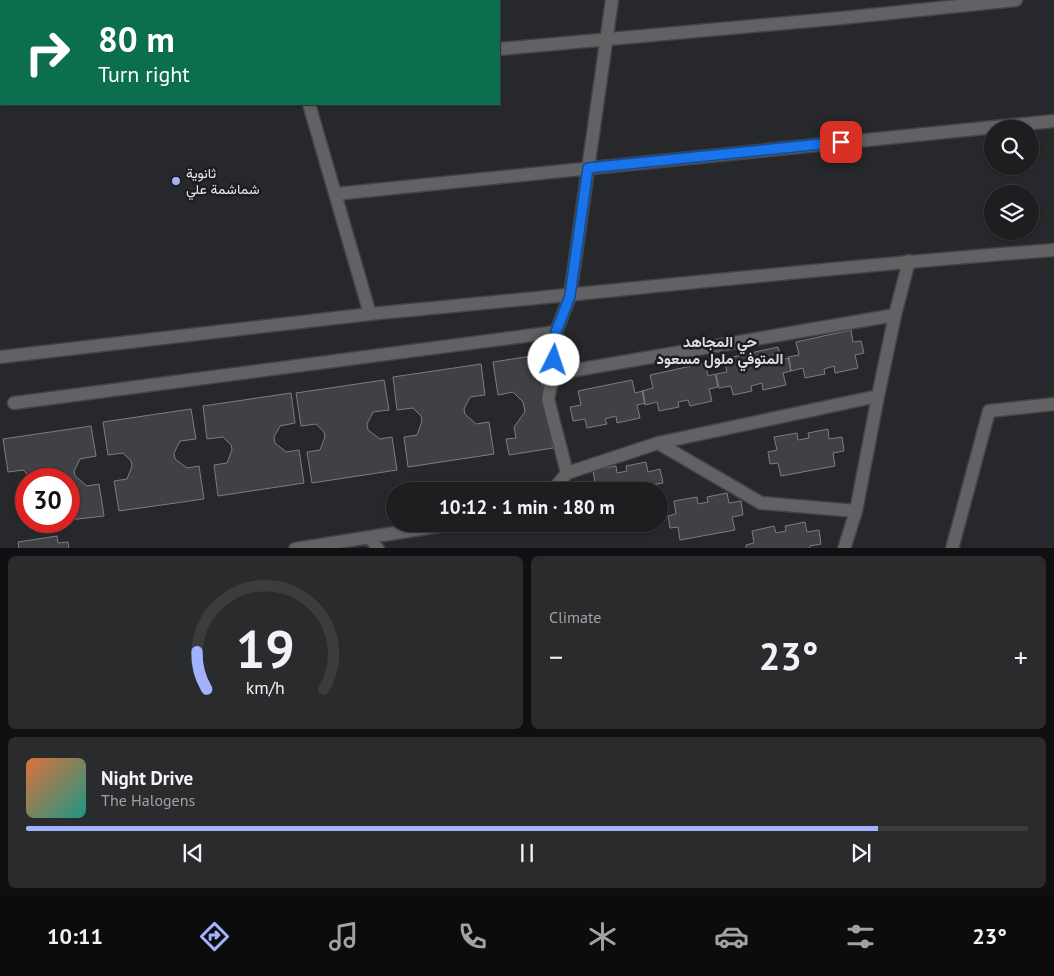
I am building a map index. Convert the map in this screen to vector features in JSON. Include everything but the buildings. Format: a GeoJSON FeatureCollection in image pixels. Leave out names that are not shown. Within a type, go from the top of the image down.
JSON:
{"type":"FeatureCollection","features":[{"type":"Feature","properties":{"kind":"street"},"geometry":{"type":"LineString","coordinates":[[567,473],[548,399],[553,374],[556,332],[570,296],[608,39],[612,0]]}},
{"type":"Feature","properties":{"kind":"street"},"geometry":{"type":"LineString","coordinates":[[500,49],[1016,0]]}},
{"type":"Feature","properties":{"kind":"street"},"geometry":{"type":"LineString","coordinates":[[309,105],[370,314]]}},
{"type":"Feature","properties":{"kind":"street"},"geometry":{"type":"LineString","coordinates":[[335,194],[1054,121]]}},
{"type":"Feature","properties":{"kind":"street"},"geometry":{"type":"LineString","coordinates":[[0,357],[370,314],[570,296],[909,261],[1054,250]]}},
{"type":"Feature","properties":{"kind":"street"},"geometry":{"type":"LineString","coordinates":[[844,548],[856,511],[895,315],[909,261]]}},
{"type":"Feature","properties":{"kind":"street"},"geometry":{"type":"LineString","coordinates":[[553,374],[895,315]]}},
{"type":"Feature","properties":{"kind":"street"},"geometry":{"type":"LineString","coordinates":[[14,403],[556,332]]}},
{"type":"Feature","properties":{"kind":"street"},"geometry":{"type":"LineString","coordinates":[[560,482],[567,473],[658,443],[878,396]]}},
{"type":"Feature","properties":{"kind":"street"},"geometry":{"type":"LineString","coordinates":[[952,548],[989,411],[1054,404]]}},
{"type":"Feature","properties":{"kind":"street"},"geometry":{"type":"LineString","coordinates":[[658,443],[760,503],[856,511]]}},
{"type":"Feature","properties":{"kind":"street"},"geometry":{"type":"LineString","coordinates":[[296,548],[402,532]]}},
{"type":"Feature","properties":{"kind":"street"},"geometry":{"type":"LineString","coordinates":[[370,537],[378,548]]}},
{"type":"Feature","properties":{"kind":"place","name":"ثانوية شماشمة علي"},"geometry":{"type":"Point","coordinates":[176,181]}},
{"type":"Feature","properties":{"kind":"district","name":"حي المجاهد المتوفي ملول مسعود"},"geometry":{"type":"Point","coordinates":[720,350]}},
{"type":"Feature","properties":{"kind":"route"},"geometry":{"type":"LineString","coordinates":[[554,360],[556,332],[570,296],[588,168],[841,142]]}}]}
